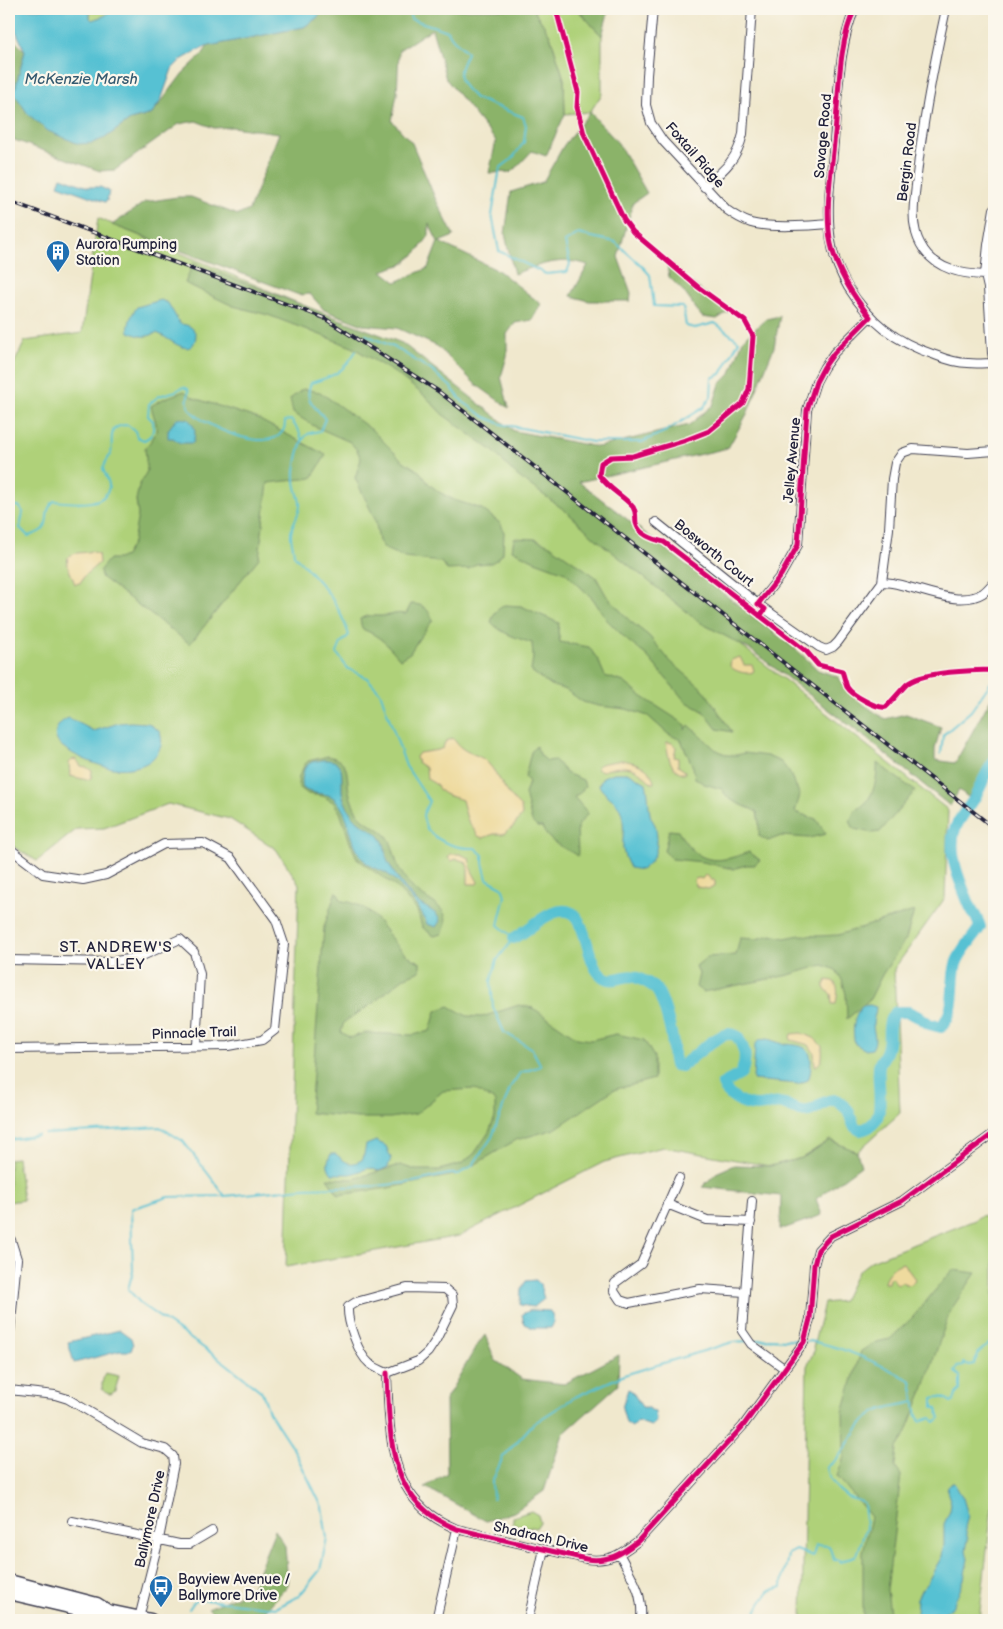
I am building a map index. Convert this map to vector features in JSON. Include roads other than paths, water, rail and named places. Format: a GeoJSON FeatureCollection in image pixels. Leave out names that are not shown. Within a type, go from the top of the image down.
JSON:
{"type":"FeatureCollection","features":[{"type":"Feature","properties":{"kind":"main road"},"geometry":{"type":"LineString","coordinates":[[9,1581],[97,1604],[108,1611],[145,1619]]}},
{"type":"Feature","properties":{"kind":"main road"},"geometry":{"type":"LineString","coordinates":[[9,1593],[95,1613],[108,1611]]}},
{"type":"Feature","properties":{"kind":"street","name":"Foxtail Ridge"},"geometry":{"type":"LineString","coordinates":[[653,9],[646,105],[651,123],[663,141],[727,210],[752,223],[811,226],[829,224]]}},
{"type":"Feature","properties":{"kind":"street"},"geometry":{"type":"LineString","coordinates":[[704,187],[719,176],[729,165],[741,145],[752,9]]}},
{"type":"Feature","properties":{"kind":"street","name":"Bergin Road"},"geometry":{"type":"LineString","coordinates":[[946,9],[922,134],[914,228],[924,250],[942,266],[955,272],[985,275]]}},
{"type":"Feature","properties":{"kind":"street","name":"Savage Road"},"geometry":{"type":"LineString","coordinates":[[852,10],[841,64],[831,165],[829,224],[835,259],[857,302],[870,317],[890,334],[923,351],[952,361],[967,364],[994,362]]}},
{"type":"Feature","properties":{"kind":"street"},"geometry":{"type":"LineString","coordinates":[[994,209],[985,275],[988,288],[994,362]]}},
{"type":"Feature","properties":{"kind":"street","name":"Jelley Avenue"},"geometry":{"type":"LineString","coordinates":[[758,604],[781,575],[798,545],[808,410],[816,382],[834,353],[870,317]]}},
{"type":"Feature","properties":{"kind":"street"},"geometry":{"type":"LineString","coordinates":[[758,604],[819,647],[826,650],[834,647],[882,582],[889,530],[892,478],[895,464],[902,453],[912,449],[968,453],[994,451]]}},
{"type":"Feature","properties":{"kind":"street","name":"Bosworth Court"},"geometry":{"type":"LineString","coordinates":[[656,522],[758,604]]}},
{"type":"Feature","properties":{"kind":"street"},"geometry":{"type":"LineString","coordinates":[[882,582],[941,595],[970,598],[983,593],[994,582]]}},
{"type":"Feature","properties":{"kind":"street","name":"Pinnacle Trail"},"geometry":{"type":"LineString","coordinates":[[9,848],[43,874],[83,880],[106,875],[164,844],[203,843],[231,858],[276,920],[284,944],[276,1030],[262,1040],[228,1046],[9,1049]]}},
{"type":"Feature","properties":{"kind":"street"},"geometry":{"type":"LineString","coordinates":[[9,960],[110,962],[140,957],[180,939],[194,952],[200,974],[196,1046]]}},
{"type":"Feature","properties":{"kind":"street","name":"Shadrach Drive"},"geometry":{"type":"LineString","coordinates":[[387,1372],[388,1414],[394,1452],[405,1488],[424,1510],[440,1521],[457,1529],[586,1559],[599,1561],[620,1555],[638,1541],[743,1426],[804,1342],[810,1319],[814,1265],[818,1250],[831,1236],[902,1201],[994,1133]]}},
{"type":"Feature","properties":{"kind":"street"},"geometry":{"type":"LineString","coordinates":[[679,1178],[640,1264],[615,1283],[614,1291],[620,1300],[629,1303],[700,1289],[745,1292]]}},
{"type":"Feature","properties":{"kind":"street"},"geometry":{"type":"LineString","coordinates":[[752,1201],[742,1331],[752,1344],[785,1369]]}},
{"type":"Feature","properties":{"kind":"street"},"geometry":{"type":"LineString","coordinates":[[668,1204],[707,1220],[750,1222]]}},
{"type":"Feature","properties":{"kind":"street"},"geometry":{"type":"LineString","coordinates":[[9,1343],[11,1304],[17,1259],[11,1240]]}},
{"type":"Feature","properties":{"kind":"street"},"geometry":{"type":"LineString","coordinates":[[407,1288],[445,1289],[452,1295],[453,1305],[428,1352],[418,1361],[387,1372],[369,1364],[361,1354],[348,1317],[348,1307],[356,1302],[407,1288]]}},
{"type":"Feature","properties":{"kind":"street","name":"Ballymore Drive"},"geometry":{"type":"LineString","coordinates":[[9,1390],[55,1395],[68,1399],[142,1443],[166,1449],[173,1456],[174,1464],[145,1619]]}},
{"type":"Feature","properties":{"kind":"street"},"geometry":{"type":"LineString","coordinates":[[72,1521],[179,1544],[190,1544],[212,1531]]}},
{"type":"Feature","properties":{"kind":"street"},"geometry":{"type":"LineString","coordinates":[[436,1620],[457,1529]]}},
{"type":"Feature","properties":{"kind":"street"},"geometry":{"type":"LineString","coordinates":[[528,1620],[544,1549]]}},
{"type":"Feature","properties":{"kind":"street"},"geometry":{"type":"LineString","coordinates":[[620,1555],[640,1594],[642,1606],[641,1620]]}},
{"type":"Feature","properties":{"kind":"water","name":"McKenzie Marsh"},"geometry":{"type":"Polygon","coordinates":[[[9,9],[90,9],[90,18],[92,20],[104,16],[113,9],[324,9],[317,18],[304,27],[204,47],[181,60],[172,69],[161,100],[152,114],[130,120],[105,138],[92,143],[79,144],[48,131],[28,114],[14,93],[25,51],[9,16],[9,9]]]}},
{"type":"Feature","properties":{"kind":"water"},"geometry":{"type":"Polygon","coordinates":[[[61,177],[88,187],[100,187],[109,191],[107,201],[105,202],[58,185],[61,177]]]}},
{"type":"Feature","properties":{"kind":"water"},"geometry":{"type":"Polygon","coordinates":[[[161,300],[168,303],[180,324],[194,330],[196,336],[194,344],[190,347],[179,345],[156,333],[143,336],[129,332],[130,319],[137,307],[161,300]]]}},
{"type":"Feature","properties":{"kind":"water"},"geometry":{"type":"Polygon","coordinates":[[[177,418],[188,419],[193,425],[195,433],[193,443],[180,443],[173,438],[168,438],[168,430],[177,418]]]}},
{"type":"Feature","properties":{"kind":"water"},"geometry":{"type":"Polygon","coordinates":[[[69,718],[94,731],[119,723],[148,723],[160,732],[161,745],[151,760],[142,765],[118,769],[100,765],[68,751],[56,739],[57,728],[69,718]]]}},
{"type":"Feature","properties":{"kind":"water"},"geometry":{"type":"Polygon","coordinates":[[[330,760],[339,765],[342,774],[342,792],[349,811],[356,820],[379,836],[388,862],[400,882],[415,900],[438,917],[440,921],[436,927],[427,924],[415,903],[396,881],[364,861],[355,844],[344,813],[335,799],[328,795],[311,792],[303,788],[302,778],[307,765],[311,762],[330,760]]]}},
{"type":"Feature","properties":{"kind":"water"},"geometry":{"type":"Polygon","coordinates":[[[614,773],[629,773],[646,783],[650,814],[656,827],[657,847],[650,862],[641,870],[630,868],[629,866],[623,849],[622,814],[616,802],[603,792],[599,785],[603,777],[614,773]]]}},
{"type":"Feature","properties":{"kind":"water"},"geometry":{"type":"Polygon","coordinates":[[[870,1005],[876,1007],[873,1024],[875,1043],[872,1049],[866,1050],[855,1044],[854,1029],[855,1019],[859,1010],[862,1006],[870,1005]]]}},
{"type":"Feature","properties":{"kind":"water"},"geometry":{"type":"Polygon","coordinates":[[[768,1039],[800,1046],[808,1051],[811,1070],[808,1080],[798,1084],[753,1080],[755,1045],[759,1040],[768,1039]]]}},
{"type":"Feature","properties":{"kind":"water"},"geometry":{"type":"Polygon","coordinates":[[[376,1141],[386,1146],[391,1158],[388,1167],[379,1171],[369,1168],[351,1174],[332,1174],[328,1164],[331,1154],[336,1154],[349,1163],[355,1163],[363,1159],[366,1145],[376,1141]]]}},
{"type":"Feature","properties":{"kind":"water"},"geometry":{"type":"Polygon","coordinates":[[[536,1280],[540,1284],[544,1299],[534,1307],[520,1305],[521,1289],[526,1281],[536,1280]]]}},
{"type":"Feature","properties":{"kind":"water"},"geometry":{"type":"Polygon","coordinates":[[[531,1310],[550,1311],[554,1320],[551,1328],[533,1328],[524,1324],[522,1314],[531,1310]]]}},
{"type":"Feature","properties":{"kind":"water"},"geometry":{"type":"Polygon","coordinates":[[[120,1330],[131,1338],[133,1345],[131,1351],[120,1351],[74,1363],[68,1342],[120,1330]]]}},
{"type":"Feature","properties":{"kind":"water"},"geometry":{"type":"Polygon","coordinates":[[[628,1389],[632,1391],[642,1407],[655,1412],[656,1422],[651,1426],[637,1421],[632,1427],[626,1423],[622,1408],[628,1389]]]}},
{"type":"Feature","properties":{"kind":"water"},"geometry":{"type":"Polygon","coordinates":[[[952,1483],[954,1483],[963,1498],[968,1515],[965,1528],[968,1540],[966,1550],[968,1559],[964,1579],[952,1607],[943,1613],[935,1612],[923,1618],[916,1614],[917,1599],[942,1556],[944,1524],[950,1511],[951,1503],[947,1491],[952,1483]]]}},
{"type":"Feature","properties":{"kind":"waterway"},"geometry":{"type":"LineString","coordinates":[[366,335],[396,348],[431,370],[450,386],[463,402],[485,417],[501,424],[593,442],[642,442],[666,431],[703,408],[711,397],[712,378],[721,374],[739,341],[715,323],[695,328],[686,326],[683,307],[654,306],[650,275],[615,242],[578,234],[565,242],[570,264],[567,272],[546,274],[499,251],[492,215],[500,168],[512,159],[524,142],[526,125],[523,117],[475,98],[461,82],[460,77],[461,67],[467,53],[452,38],[448,31],[411,19],[409,11],[411,9]]}},
{"type":"Feature","properties":{"kind":"waterway"},"geometry":{"type":"LineString","coordinates":[[45,1134],[160,1127],[183,1141],[225,1196],[303,1188],[376,1186],[413,1182],[449,1174],[459,1174],[472,1166],[492,1137],[511,1086],[520,1073],[541,1066],[532,1049],[504,1032],[493,1007],[491,981],[497,960],[514,938],[498,925],[505,896],[502,887],[487,879],[483,855],[475,848],[443,842],[427,829],[423,815],[429,801],[406,766],[380,692],[367,678],[347,668],[337,653],[341,643],[349,635],[344,622],[327,591],[294,555],[291,532],[300,507],[295,480],[298,455],[305,437],[310,433],[320,431],[325,419],[311,403],[308,394],[309,389],[311,383],[332,376],[342,369],[356,351]]}},
{"type":"Feature","properties":{"kind":"waterway"},"geometry":{"type":"LineString","coordinates":[[9,521],[11,519],[12,506],[19,506],[23,512],[20,528],[28,536],[43,529],[47,521],[48,511],[54,501],[86,503],[101,499],[109,487],[109,482],[103,468],[111,453],[113,431],[116,428],[128,425],[135,431],[137,437],[144,440],[151,435],[153,428],[153,421],[148,416],[149,404],[159,396],[183,387],[188,389],[187,403],[189,408],[206,422],[220,429],[249,439],[263,440],[274,438],[283,431],[285,421],[291,420],[299,431],[302,440]]}},
{"type":"Feature","properties":{"kind":"waterway"},"geometry":{"type":"LineString","coordinates":[[941,754],[943,735],[971,711],[994,678]]}},
{"type":"Feature","properties":{"kind":"waterway"},"geometry":{"type":"LineString","coordinates":[[514,938],[553,913],[565,911],[573,914],[579,922],[591,957],[602,976],[611,979],[627,976],[635,977],[651,985],[658,992],[669,1024],[675,1065],[682,1066],[718,1038],[729,1034],[734,1035],[737,1036],[745,1055],[741,1074],[723,1084],[732,1097],[752,1106],[776,1103],[805,1111],[809,1111],[829,1101],[837,1100],[848,1110],[854,1126],[860,1130],[869,1127],[875,1121],[880,1104],[879,1066],[887,1048],[891,1018],[896,1012],[908,1012],[929,1024],[941,1027],[952,1005],[956,964],[960,954],[980,927],[956,870],[953,841],[958,823],[974,799],[994,762]]}},
{"type":"Feature","properties":{"kind":"waterway"},"geometry":{"type":"LineString","coordinates":[[9,1140],[38,1135]]}},
{"type":"Feature","properties":{"kind":"waterway"},"geometry":{"type":"LineString","coordinates":[[189,1609],[196,1599],[276,1608],[299,1596],[320,1570],[327,1538],[322,1507],[294,1450],[269,1412],[262,1392],[224,1362],[142,1305],[128,1289],[133,1271],[131,1209],[168,1197],[225,1196]]}},
{"type":"Feature","properties":{"kind":"waterway"},"geometry":{"type":"LineString","coordinates":[[751,1341],[770,1339],[801,1341]]}},
{"type":"Feature","properties":{"kind":"waterway"},"geometry":{"type":"LineString","coordinates":[[806,1341],[846,1351],[874,1362],[911,1381],[917,1416],[920,1421],[931,1418],[935,1422],[940,1418],[937,1409],[933,1407],[933,1398],[940,1397],[951,1402],[954,1401],[956,1394],[960,1390],[960,1376],[955,1372],[957,1367],[964,1366],[964,1363],[974,1364],[979,1352],[994,1340]]}},
{"type":"Feature","properties":{"kind":"waterway"},"geometry":{"type":"LineString","coordinates":[[493,1499],[492,1482],[503,1457],[533,1424],[575,1397],[624,1375],[733,1342],[747,1341]]}},
{"type":"Feature","properties":{"kind":"waterway"},"geometry":{"type":"LineString","coordinates":[[752,1620],[769,1591],[782,1587],[788,1554],[796,1550],[813,1556],[816,1545],[829,1546],[834,1560],[839,1560],[840,1562],[857,1555],[866,1528],[864,1503],[847,1497],[839,1490],[833,1483],[827,1467],[840,1455],[868,1417],[884,1409],[914,1402]]}},
{"type":"Feature","properties":{"kind":"railway"},"geometry":{"type":"LineString","coordinates":[[9,201],[324,318],[438,391],[994,828]]}},
{"type":"Feature","properties":{"kind":"place","name":"Aurora Pumping Station"},"geometry":{"type":"Point","coordinates":[58,273]}},
{"type":"Feature","properties":{"kind":"place","name":"Bayview Avenue / Ballymore Drive"},"geometry":{"type":"Point","coordinates":[161,1608]}},
{"type":"Feature","properties":{"kind":"district","name":"ST. ANDREW'S VALLEY"},"geometry":{"type":"Point","coordinates":[116,956]}}]}
